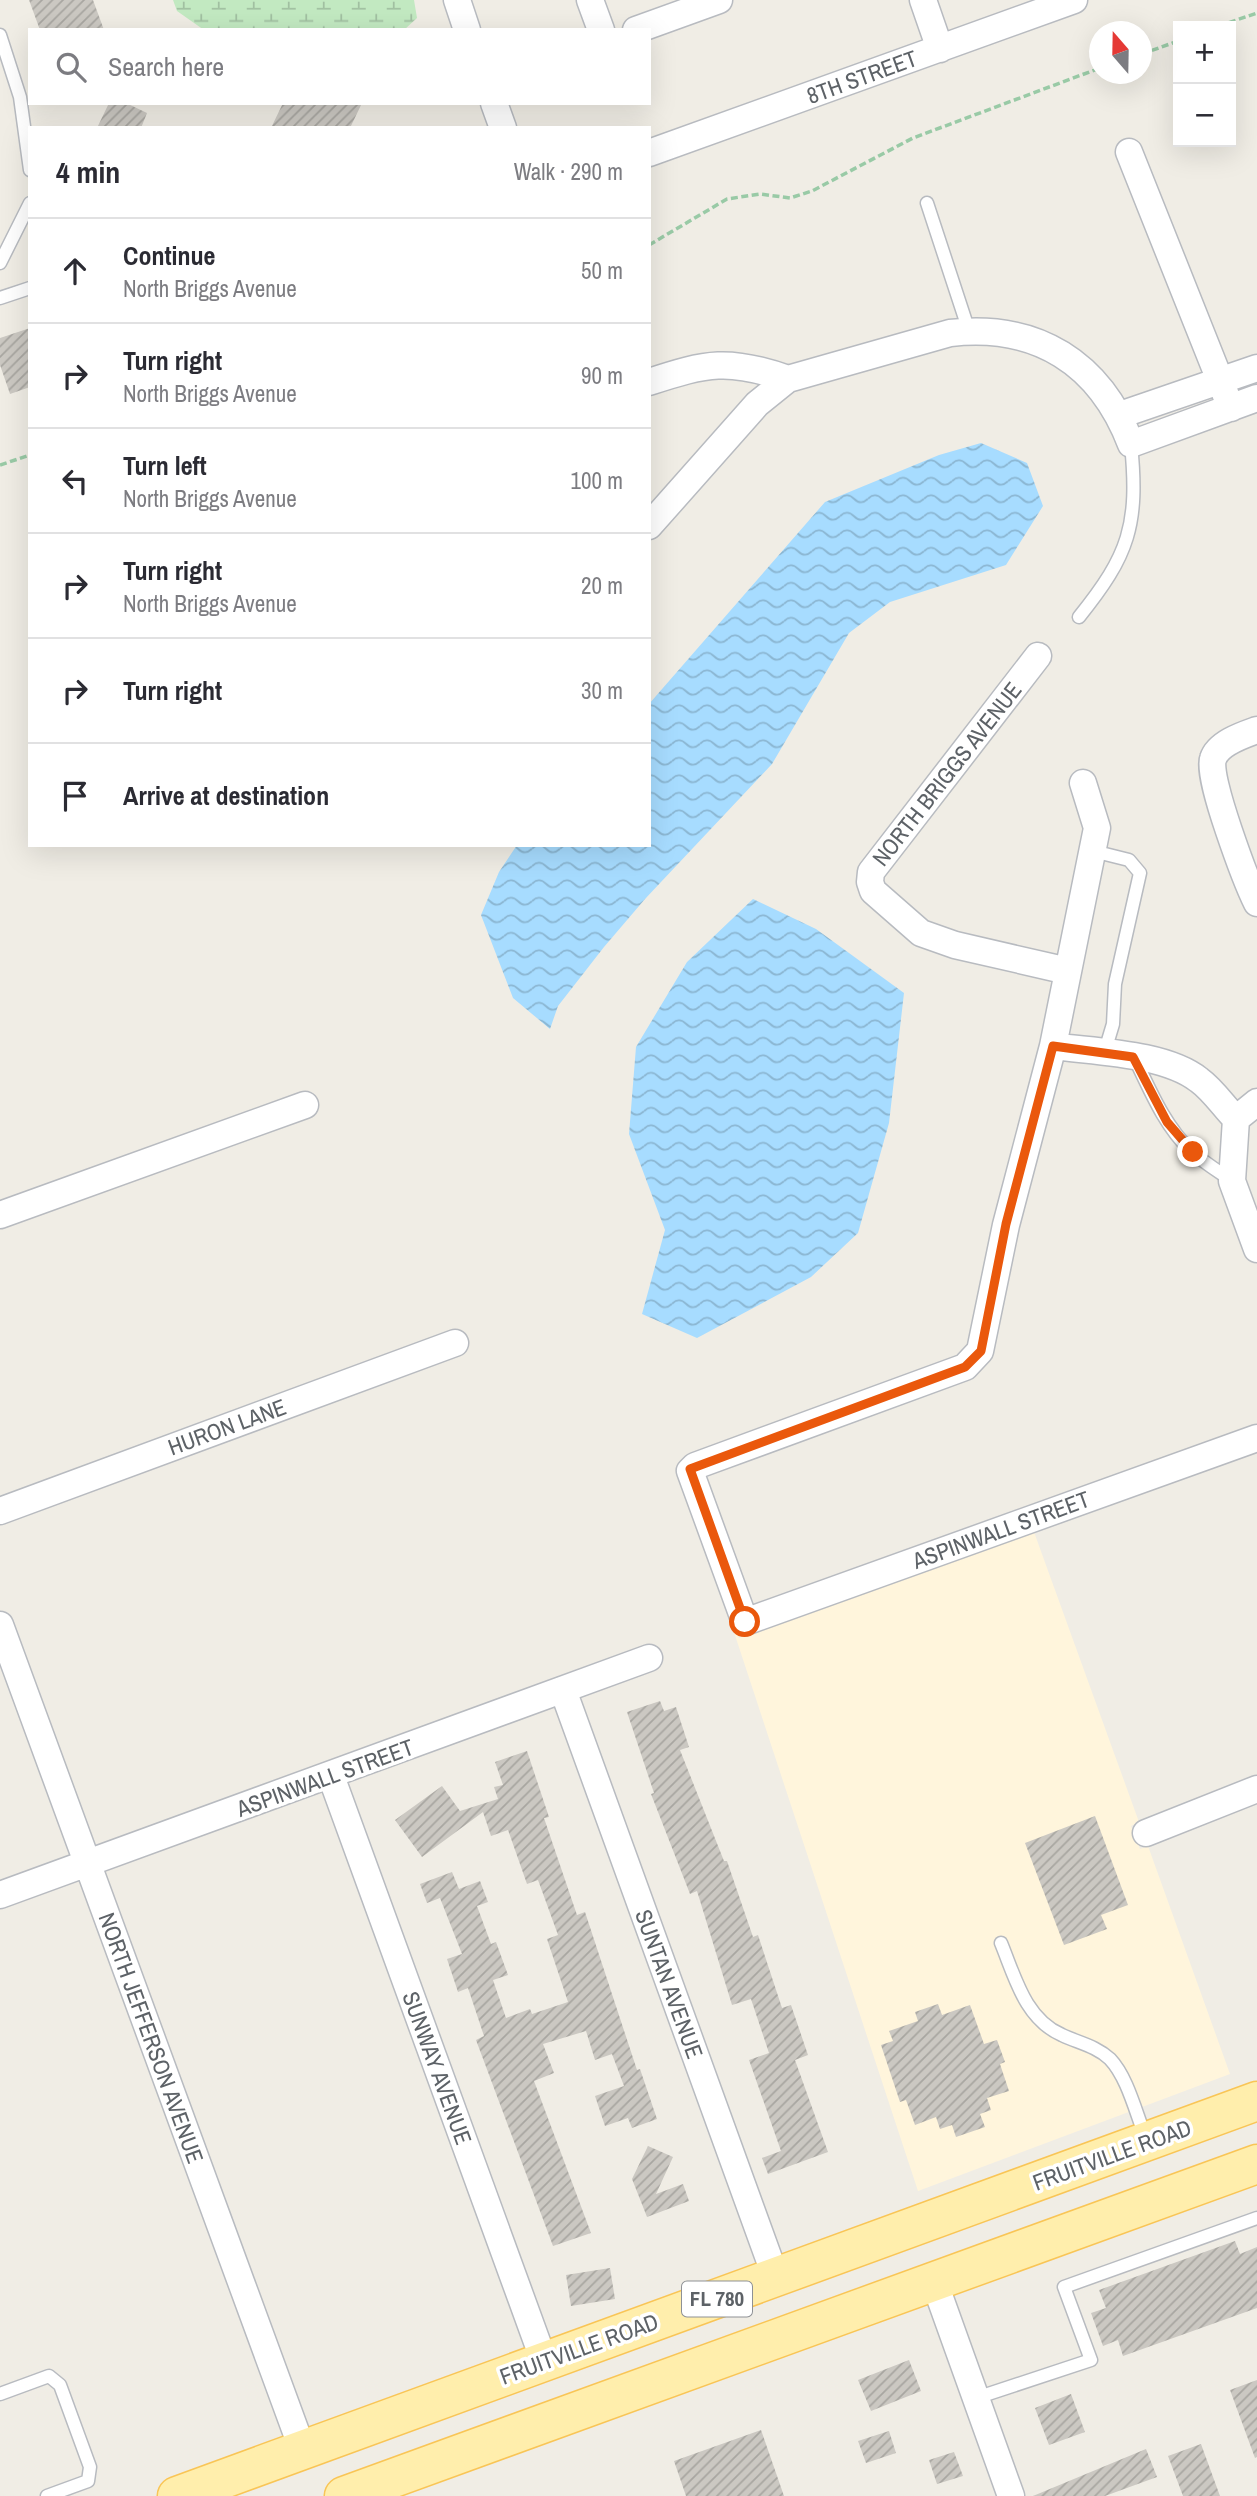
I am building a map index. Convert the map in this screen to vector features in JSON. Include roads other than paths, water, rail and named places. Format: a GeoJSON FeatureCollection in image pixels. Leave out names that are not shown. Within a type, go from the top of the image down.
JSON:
{"type":"FeatureCollection","features":[{"type":"Feature","properties":{"kind":"main road","name":"FRUITVILLE ROAD"},"geometry":{"type":"LineString","coordinates":[[177,2496],[1257,2101]]}},
{"type":"Feature","properties":{"kind":"main road","name":"FL 780"},"geometry":{"type":"LineString","coordinates":[[344,2496],[935,2284],[1257,2165]]}},
{"type":"Feature","properties":{"kind":"street"},"geometry":{"type":"LineString","coordinates":[[457,0],[466,28]]}},
{"type":"Feature","properties":{"kind":"street"},"geometry":{"type":"LineString","coordinates":[[590,0],[600,28]]}},
{"type":"Feature","properties":{"kind":"street"},"geometry":{"type":"LineString","coordinates":[[642,28],[719,0]]}},
{"type":"Feature","properties":{"kind":"street"},"geometry":{"type":"LineString","coordinates":[[923,0],[940,49]]}},
{"type":"Feature","properties":{"kind":"street","name":"8TH STREET"},"geometry":{"type":"LineString","coordinates":[[651,152],[1074,0]]}},
{"type":"Feature","properties":{"kind":"street"},"geometry":{"type":"LineString","coordinates":[[495,105],[502,126]]}},
{"type":"Feature","properties":{"kind":"street"},"geometry":{"type":"LineString","coordinates":[[1129,152],[1231,408]]}},
{"type":"Feature","properties":{"kind":"street"},"geometry":{"type":"LineString","coordinates":[[651,524],[757,404],[788,379],[950,333],[1003,332],[1051,348],[1094,379],[1120,415],[1131,444],[1257,398]]}},
{"type":"Feature","properties":{"kind":"street"},"geometry":{"type":"LineString","coordinates":[[651,381],[699,366],[734,365],[750,366],[788,379]]}},
{"type":"Feature","properties":{"kind":"street"},"geometry":{"type":"LineString","coordinates":[[1120,415],[1257,368]]}},
{"type":"Feature","properties":{"kind":"street","name":"NORTH BRIGGS AVENUE"},"geometry":{"type":"LineString","coordinates":[[1038,656],[871,872],[870,882],[873,891],[921,933],[955,945],[1068,971]]}},
{"type":"Feature","properties":{"kind":"street"},"geometry":{"type":"LineString","coordinates":[[1257,730],[1230,742],[1213,757],[1211,767],[1216,791],[1257,903]]}},
{"type":"Feature","properties":{"kind":"street"},"geometry":{"type":"LineString","coordinates":[[1083,783],[1097,828],[1053,1046],[1169,1065],[1199,1079],[1236,1119],[1232,1181],[1257,1249]]}},
{"type":"Feature","properties":{"kind":"street","name":"ASPINWALL STREET"},"geometry":{"type":"LineString","coordinates":[[1053,1046],[1006,1224],[981,1351],[974,1360],[965,1367],[690,1469],[745,1622],[1257,1438]]}},
{"type":"Feature","properties":{"kind":"street"},"geometry":{"type":"LineString","coordinates":[[1236,1119],[1257,1102]]}},
{"type":"Feature","properties":{"kind":"street"},"geometry":{"type":"LineString","coordinates":[[0,1216],[305,1105]]}},
{"type":"Feature","properties":{"kind":"street","name":"HURON LANE"},"geometry":{"type":"LineString","coordinates":[[0,1511],[455,1343]]}},
{"type":"Feature","properties":{"kind":"street","name":"NORTH JEFFERSON AVENUE"},"geometry":{"type":"LineString","coordinates":[[0,1625],[303,2451]]}},
{"type":"Feature","properties":{"kind":"street","name":"ASPINWALL STREET"},"geometry":{"type":"LineString","coordinates":[[0,1895],[649,1658]]}},
{"type":"Feature","properties":{"kind":"street","name":"SUNTAN AVENUE"},"geometry":{"type":"LineString","coordinates":[[563,1690],[776,2278]]}},
{"type":"Feature","properties":{"kind":"street","name":"SUNWAY AVENUE"},"geometry":{"type":"LineString","coordinates":[[331,1776],[544,2361]]}},
{"type":"Feature","properties":{"kind":"street"},"geometry":{"type":"LineString","coordinates":[[1146,1833],[1257,1789]]}},
{"type":"Feature","properties":{"kind":"street"},"geometry":{"type":"LineString","coordinates":[[935,2284],[1011,2496]]}},
{"type":"Feature","properties":{"kind":"lane"},"geometry":{"type":"LineString","coordinates":[[0,35],[20,97],[28,155]]}},
{"type":"Feature","properties":{"kind":"lane"},"geometry":{"type":"LineString","coordinates":[[927,203],[969,331]]}},
{"type":"Feature","properties":{"kind":"lane"},"geometry":{"type":"LineString","coordinates":[[0,263],[28,206]]}},
{"type":"Feature","properties":{"kind":"lane"},"geometry":{"type":"LineString","coordinates":[[0,298],[28,289]]}},
{"type":"Feature","properties":{"kind":"lane"},"geometry":{"type":"LineString","coordinates":[[1079,618],[1108,582],[1124,551],[1133,518],[1136,487],[1131,444]]}},
{"type":"Feature","properties":{"kind":"lane"},"geometry":{"type":"LineString","coordinates":[[1093,851],[1129,860],[1140,873],[1115,984],[1113,1024],[1104,1054]]}},
{"type":"Feature","properties":{"kind":"lane"},"geometry":{"type":"LineString","coordinates":[[1133,1057],[1167,1122],[1179,1138],[1232,1181]]}},
{"type":"Feature","properties":{"kind":"lane"},"geometry":{"type":"LineString","coordinates":[[1001,1943],[1026,2001],[1038,2020],[1053,2031],[1101,2052],[1112,2062],[1148,2141]]}},
{"type":"Feature","properties":{"kind":"lane"},"geometry":{"type":"LineString","coordinates":[[976,2398],[1091,2360],[1065,2287],[1257,2218]]}},
{"type":"Feature","properties":{"kind":"lane"},"geometry":{"type":"LineString","coordinates":[[0,2394],[49,2376],[60,2385],[90,2468],[88,2481],[47,2496]]}},
{"type":"Feature","properties":{"kind":"water"},"geometry":{"type":"Polygon","coordinates":[[[981,443],[1027,463],[1043,506],[1006,565],[890,602],[849,633],[772,764],[645,899],[604,947],[558,1006],[550,1029],[513,998],[481,915],[499,872],[516,847],[651,847],[651,702],[825,502],[939,455],[981,443]]]}},
{"type":"Feature","properties":{"kind":"water"},"geometry":{"type":"Polygon","coordinates":[[[753,899],[816,929],[904,993],[889,1123],[858,1233],[811,1277],[697,1338],[642,1314],[665,1230],[629,1134],[636,1047],[687,962],[753,899]]]}}]}
